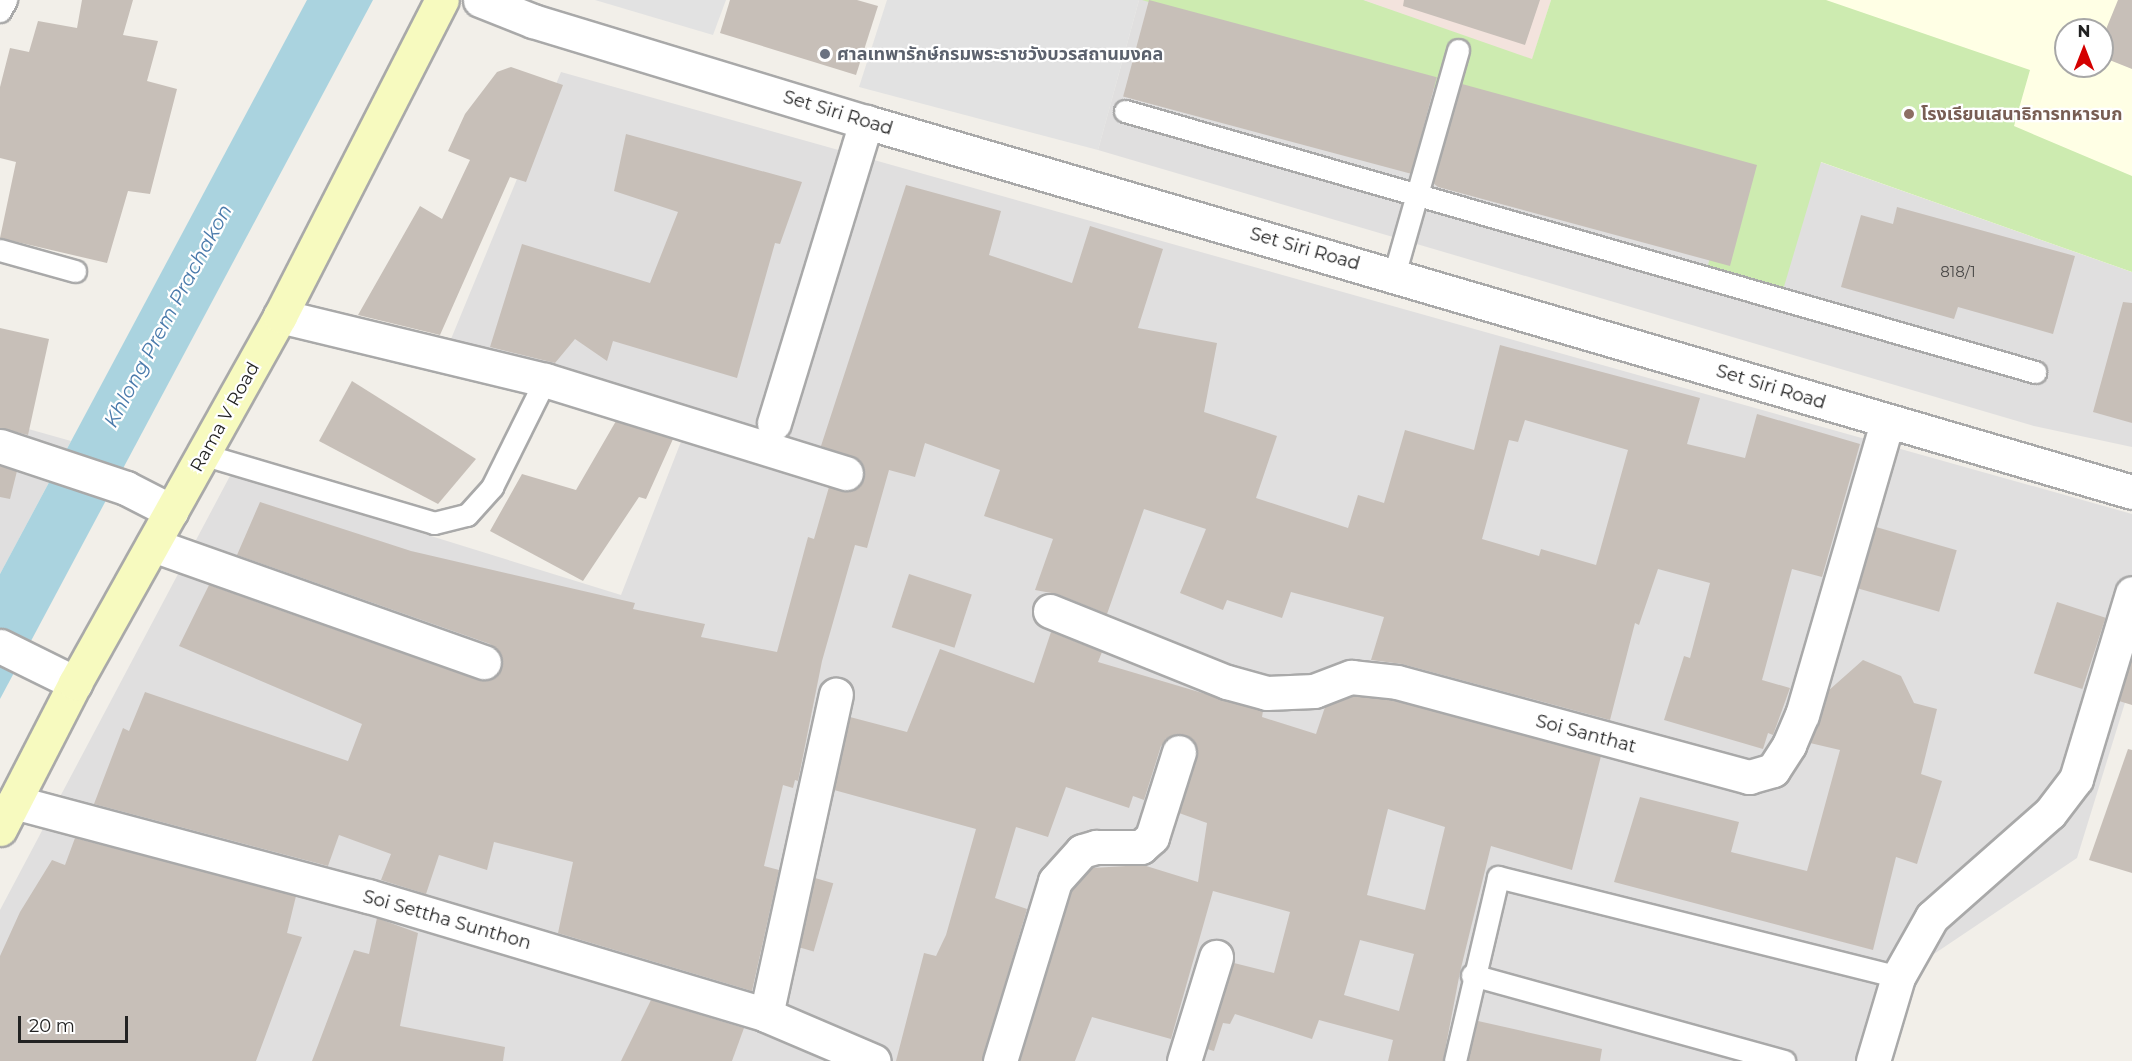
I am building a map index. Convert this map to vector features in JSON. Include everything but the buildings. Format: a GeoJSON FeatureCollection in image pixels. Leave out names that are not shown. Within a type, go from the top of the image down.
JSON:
{"type":"FeatureCollection","features":[{"type":"Feature","properties":{"kind":"main road","name":"Rama V Road"},"geometry":{"type":"LineString","coordinates":[[7,816],[75,683],[205,455],[280,316],[442,0]]}},
{"type":"Feature","properties":{"kind":"street","name":"Set Siri Road"},"geometry":{"type":"LineString","coordinates":[[480,0],[533,21],[866,122],[1394,274],[1887,422],[2132,492]]}},
{"type":"Feature","properties":{"kind":"street"},"geometry":{"type":"LineString","coordinates":[[774,423],[866,122]]}},
{"type":"Feature","properties":{"kind":"street"},"geometry":{"type":"LineString","coordinates":[[280,316],[545,380],[846,473]]}},
{"type":"Feature","properties":{"kind":"street","name":"Soi Santhat"},"geometry":{"type":"LineString","coordinates":[[1050,611],[1227,682],[1267,693],[1314,691],[1351,677],[1397,682],[1749,777],[1773,770],[1789,745],[1802,715],[1887,422]]}},
{"type":"Feature","properties":{"kind":"street"},"geometry":{"type":"LineString","coordinates":[[0,446],[126,488],[171,511]]}},
{"type":"Feature","properties":{"kind":"street"},"geometry":{"type":"LineString","coordinates":[[153,545],[484,662]]}},
{"type":"Feature","properties":{"kind":"street"},"geometry":{"type":"LineString","coordinates":[[1873,1061],[1898,977],[1932,917],[2050,813],[2076,779],[2132,593]]}},
{"type":"Feature","properties":{"kind":"street"},"geometry":{"type":"LineString","coordinates":[[14,653],[75,683]]}},
{"type":"Feature","properties":{"kind":"street"},"geometry":{"type":"LineString","coordinates":[[766,1015],[836,695]]}},
{"type":"Feature","properties":{"kind":"street"},"geometry":{"type":"LineString","coordinates":[[1000,1061],[1054,881],[1082,851],[1096,847],[1141,847],[1152,837],[1179,752]]}},
{"type":"Feature","properties":{"kind":"street","name":"Soi Settha Sunthon"},"geometry":{"type":"LineString","coordinates":[[7,816],[368,897],[766,1015],[874,1061]]}},
{"type":"Feature","properties":{"kind":"street"},"geometry":{"type":"LineString","coordinates":[[1184,1061],[1216,957]]}},
{"type":"Feature","properties":{"kind":"lane"},"geometry":{"type":"LineString","coordinates":[[0,11],[6,0]]}},
{"type":"Feature","properties":{"kind":"lane"},"geometry":{"type":"LineString","coordinates":[[1394,274],[1458,50]]}},
{"type":"Feature","properties":{"kind":"lane"},"geometry":{"type":"LineString","coordinates":[[1125,111],[2035,372]]}},
{"type":"Feature","properties":{"kind":"lane"},"geometry":{"type":"LineString","coordinates":[[0,250],[75,271]]}},
{"type":"Feature","properties":{"kind":"lane"},"geometry":{"type":"LineString","coordinates":[[205,455],[434,523],[467,516],[492,487],[545,380]]}},
{"type":"Feature","properties":{"kind":"lane"},"geometry":{"type":"LineString","coordinates":[[1455,1061],[1472,975],[1498,877],[1898,977]]}},
{"type":"Feature","properties":{"kind":"lane"},"geometry":{"type":"LineString","coordinates":[[1472,975],[1784,1061]]}},
{"type":"Feature","properties":{"kind":"shaded area"},"geometry":{"type":"Polygon","coordinates":[[[595,0],[726,0],[713,35],[595,0]]]}},
{"type":"Feature","properties":{"kind":"shaded area"},"geometry":{"type":"Polygon","coordinates":[[[887,0],[1139,0],[1098,150],[859,87],[887,0]]]}},
{"type":"Feature","properties":{"kind":"shaded area"},"geometry":{"type":"Polygon","coordinates":[[[1139,0],[1363,0],[2132,272],[2132,447],[2034,426],[1098,150],[1139,0]]]}},
{"type":"Feature","properties":{"kind":"shaded area"},"geometry":{"type":"Polygon","coordinates":[[[1363,0],[1551,0],[1532,60],[1363,0]]]}},
{"type":"Feature","properties":{"kind":"shaded area","name":"โรงเรียนเสนาธิการทหารบก"},"geometry":{"type":"Polygon","coordinates":[[[1551,0],[2132,0],[2132,272],[1532,60],[1551,0]]]}},
{"type":"Feature","properties":{"kind":"shaded area"},"geometry":{"type":"Polygon","coordinates":[[[561,72],[2132,514],[2132,680],[2077,858],[1922,962],[1892,1061],[0,1061],[0,910],[231,474],[621,595],[693,411],[451,339],[561,72]]]}},
{"type":"Feature","properties":{"kind":"shaded area"},"geometry":{"type":"Polygon","coordinates":[[[0,421],[71,441],[0,574],[0,421]]]}},
{"type":"Feature","properties":{"kind":"green space","name":"โรงเรียนเสนาธิการทหารบก"},"geometry":{"type":"Polygon","coordinates":[[[1142,0],[1363,0],[1532,59],[1551,0],[1826,0],[2030,70],[2014,126],[2132,176],[2132,272],[1821,162],[1783,290],[1707,269],[1731,177],[1142,0]]]}},
{"type":"Feature","properties":{"kind":"water","name":"Khlong Prem Prachakon"},"geometry":{"type":"Polygon","coordinates":[[[307,0],[373,0],[0,699],[0,574],[307,0]]]}},
{"type":"Feature","properties":{"kind":"place","name":"ศาลเทพารักษ์กรมพระราชวังบวรสถานมงคล"},"geometry":{"type":"Point","coordinates":[825,54]}},
{"type":"Feature","properties":{"kind":"place","name":"โรงเรียนเสนาธิการทหารบก"},"geometry":{"type":"Point","coordinates":[1909,114]}}]}
